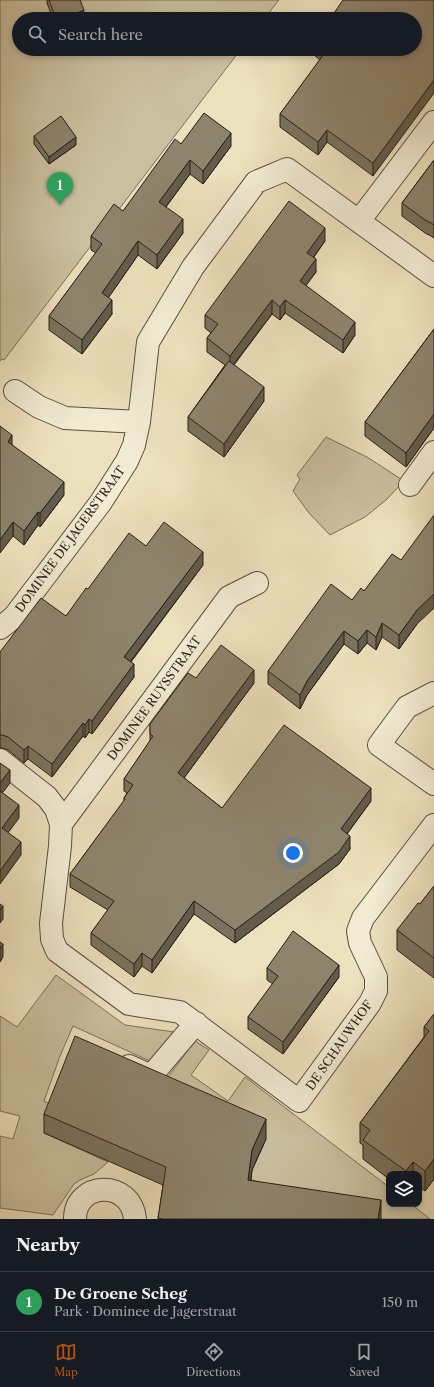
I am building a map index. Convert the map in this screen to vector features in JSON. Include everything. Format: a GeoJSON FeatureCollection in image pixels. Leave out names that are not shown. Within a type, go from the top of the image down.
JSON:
{"type":"FeatureCollection","features":[{"type":"Feature","properties":{"kind":"street"},"geometry":{"type":"LineString","coordinates":[[434,122],[359,221],[434,276]]}},
{"type":"Feature","properties":{"kind":"street","name":"DOMINEE DE JAGERSTRAAT"},"geometry":{"type":"LineString","coordinates":[[0,628],[14,617],[116,479],[127,461],[134,445],[148,342],[193,267],[256,182],[287,169],[359,221]]}},
{"type":"Feature","properties":{"kind":"street"},"geometry":{"type":"LineString","coordinates":[[15,391],[39,407],[65,418],[138,422]]}},
{"type":"Feature","properties":{"kind":"street"},"geometry":{"type":"LineString","coordinates":[[410,485],[434,452]]}},
{"type":"Feature","properties":{"kind":"street","name":"DOMINEE RUYSSTRAAT"},"geometry":{"type":"LineString","coordinates":[[61,824],[229,597],[257,583]]}},
{"type":"Feature","properties":{"kind":"street"},"geometry":{"type":"LineString","coordinates":[[434,693],[407,707],[379,745],[434,784]]}},
{"type":"Feature","properties":{"kind":"street"},"geometry":{"type":"LineString","coordinates":[[0,760],[47,798],[56,809],[61,824],[60,846],[51,923],[52,939],[57,951],[129,1004],[180,1012],[196,1023],[151,1076],[108,1057]]}},
{"type":"Feature","properties":{"kind":"street","name":"DE SCHAUWHOF"},"geometry":{"type":"LineString","coordinates":[[196,1023],[299,1101],[370,1003],[376,991],[376,977],[360,943],[358,931],[363,918],[434,825]]}},
{"type":"Feature","properties":{"kind":"street"},"geometry":{"type":"LineString","coordinates":[[75,1219],[78,1205],[86,1196],[96,1190],[108,1189],[120,1193],[129,1200],[134,1210],[135,1219]]}},
{"type":"Feature","properties":{"kind":"shaded area"},"geometry":{"type":"Polygon","coordinates":[[[0,0],[279,0],[270,12],[12,12],[12,56],[236,56],[4,360],[2,359],[0,361],[0,0]]]}},
{"type":"Feature","properties":{"kind":"shaded area"},"geometry":{"type":"Polygon","coordinates":[[[326,437],[367,457],[404,481],[386,500],[365,517],[330,535],[309,513],[293,491],[300,479],[297,475],[326,437]]]}},
{"type":"Feature","properties":{"kind":"shaded area"},"geometry":{"type":"Polygon","coordinates":[[[56,975],[125,1025],[174,1032],[152,1062],[73,1026],[60,1056],[44,1101],[52,1105],[44,1133],[108,1162],[94,1174],[74,1184],[53,1215],[0,1208],[0,1136],[13,1139],[20,1116],[0,1111],[0,1016],[17,1027],[56,975]]]}},
{"type":"Feature","properties":{"kind":"shaded area"},"geometry":{"type":"Polygon","coordinates":[[[195,1041],[209,1050],[191,1075],[228,1101],[245,1077],[386,1185],[386,1207],[415,1207],[430,1219],[274,1219],[152,1098],[195,1041]]]}},
{"type":"Feature","properties":{"kind":"building"},"geometry":{"type":"Polygon","coordinates":[[[49,0],[80,0],[84,10],[79,12],[53,12],[49,0]]]}},
{"type":"Feature","properties":{"kind":"building"},"geometry":{"type":"Polygon","coordinates":[[[343,0],[434,0],[434,80],[373,163],[327,130],[318,142],[280,114],[322,56],[422,56],[422,12],[335,12],[343,0]]]}},
{"type":"Feature","properties":{"kind":"building"},"geometry":{"type":"Polygon","coordinates":[[[204,113],[231,133],[203,171],[190,160],[159,202],[183,219],[157,255],[138,241],[102,293],[112,300],[82,340],[49,316],[102,244],[91,236],[114,204],[123,211],[175,139],[181,144],[204,113]]]}},
{"type":"Feature","properties":{"kind":"building"},"geometry":{"type":"Polygon","coordinates":[[[61,116],[76,137],[49,157],[34,136],[61,116]]]}},
{"type":"Feature","properties":{"kind":"building"},"geometry":{"type":"Polygon","coordinates":[[[434,160],[434,225],[402,203],[434,160]]]}},
{"type":"Feature","properties":{"kind":"building"},"geometry":{"type":"Polygon","coordinates":[[[289,201],[325,228],[307,253],[316,259],[300,281],[355,322],[343,340],[285,300],[280,307],[272,300],[230,356],[207,338],[218,324],[205,315],[289,201]]]}},
{"type":"Feature","properties":{"kind":"building"},"geometry":{"type":"Polygon","coordinates":[[[434,329],[434,414],[406,453],[365,422],[434,329]]]}},
{"type":"Feature","properties":{"kind":"building"},"geometry":{"type":"Polygon","coordinates":[[[229,361],[264,387],[224,444],[188,417],[229,361]]]}},
{"type":"Feature","properties":{"kind":"building"},"geometry":{"type":"Polygon","coordinates":[[[0,426],[12,435],[8,442],[64,482],[24,531],[13,522],[0,540],[0,426]]]}},
{"type":"Feature","properties":{"kind":"building"},"geometry":{"type":"Polygon","coordinates":[[[434,515],[434,594],[417,610],[399,635],[382,623],[376,637],[367,630],[358,641],[344,631],[307,681],[300,695],[268,671],[331,584],[352,600],[361,588],[364,591],[392,554],[401,560],[434,515]]]}},
{"type":"Feature","properties":{"kind":"building"},"geometry":{"type":"Polygon","coordinates":[[[164,522],[203,552],[124,657],[134,664],[92,721],[89,719],[85,725],[83,723],[52,764],[28,746],[24,750],[8,737],[0,735],[0,652],[41,598],[66,616],[129,533],[146,546],[164,522]]]}},
{"type":"Feature","properties":{"kind":"building"},"geometry":{"type":"Polygon","coordinates":[[[221,645],[254,670],[178,773],[222,808],[284,725],[371,788],[341,829],[350,836],[339,852],[235,930],[194,901],[152,960],[142,953],[134,964],[91,933],[114,901],[70,874],[125,799],[124,798],[133,785],[124,779],[153,736],[150,734],[150,724],[188,673],[196,678],[221,645]]]}},
{"type":"Feature","properties":{"kind":"building"},"geometry":{"type":"Polygon","coordinates":[[[0,763],[10,770],[0,783],[0,763]]]}},
{"type":"Feature","properties":{"kind":"building"},"geometry":{"type":"Polygon","coordinates":[[[0,791],[19,805],[2,828],[21,842],[0,871],[0,791]]]}},
{"type":"Feature","properties":{"kind":"building"},"geometry":{"type":"Polygon","coordinates":[[[434,886],[434,958],[397,930],[418,903],[420,904],[434,886]]]}},
{"type":"Feature","properties":{"kind":"building"},"geometry":{"type":"Polygon","coordinates":[[[293,931],[339,965],[283,1042],[248,1017],[278,976],[267,968],[293,931]]]}},
{"type":"Feature","properties":{"kind":"building"},"geometry":{"type":"Polygon","coordinates":[[[0,942],[3,944],[0,949],[0,942]]]}},
{"type":"Feature","properties":{"kind":"building"},"geometry":{"type":"Polygon","coordinates":[[[434,1014],[434,1159],[425,1171],[413,1162],[406,1171],[363,1140],[370,1130],[360,1123],[429,1031],[424,1027],[434,1014]]]}},
{"type":"Feature","properties":{"kind":"building"},"geometry":{"type":"Polygon","coordinates":[[[75,1036],[266,1119],[252,1150],[248,1180],[381,1200],[378,1219],[158,1218],[166,1167],[44,1114],[75,1036]]]}},
{"type":"Feature","properties":{"kind":"place","name":"De Groene Scheg"},"geometry":{"type":"Point","coordinates":[60,205]}}]}
